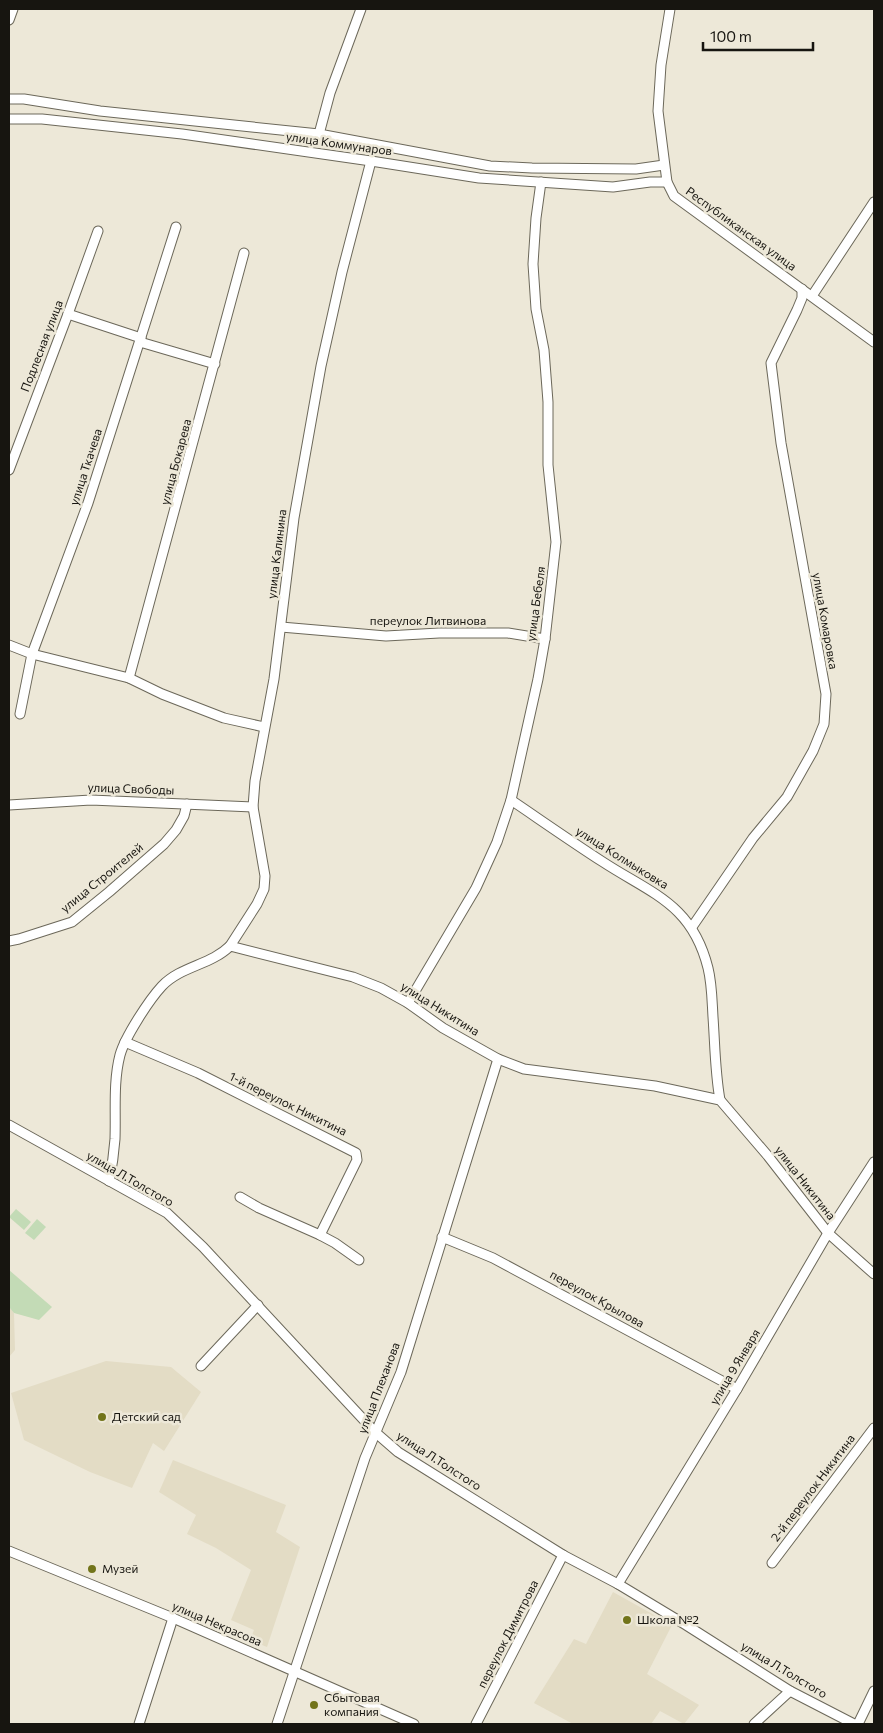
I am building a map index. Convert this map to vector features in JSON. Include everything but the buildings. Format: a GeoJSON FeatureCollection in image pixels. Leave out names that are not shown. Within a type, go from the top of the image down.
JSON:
{"type":"FeatureCollection","features":[{"type":"Feature","properties":{"kind":"street"},"geometry":{"type":"LineString","coordinates":[[9,20],[13,9]]}},
{"type":"Feature","properties":{"kind":"street"},"geometry":{"type":"LineString","coordinates":[[319,134],[330,93],[361,9]]}},
{"type":"Feature","properties":{"kind":"street","name":"Республиканская улица"},"geometry":{"type":"LineString","coordinates":[[670,9],[661,65],[658,110],[667,182],[674,196],[874,342]]}},
{"type":"Feature","properties":{"kind":"street","name":"улица Коммунаров"},"geometry":{"type":"LineString","coordinates":[[9,99],[24,99],[100,111],[319,134],[490,166],[636,168],[664,165]]}},
{"type":"Feature","properties":{"kind":"street","name":"улица Коммунаров"},"geometry":{"type":"LineString","coordinates":[[9,119],[42,119],[182,134],[479,178],[613,187],[650,182],[667,182]]}},
{"type":"Feature","properties":{"kind":"street","name":"улица Калинина"},"geometry":{"type":"LineString","coordinates":[[230,946],[264,889],[265,876],[253,807],[255,782],[274,679],[294,518],[321,366],[342,272],[371,161]]}},
{"type":"Feature","properties":{"kind":"street","name":"улица Бебеля"},"geometry":{"type":"LineString","coordinates":[[408,1002],[476,888],[497,842],[511,800],[538,679],[556,542],[548,465],[548,402],[544,350],[536,309],[533,264],[541,182]]}},
{"type":"Feature","properties":{"kind":"street"},"geometry":{"type":"LineString","coordinates":[[812,296],[874,202]]}},
{"type":"Feature","properties":{"kind":"street","name":"улица Ткачева"},"geometry":{"type":"LineString","coordinates":[[20,714],[32,654],[88,504],[176,227]]}},
{"type":"Feature","properties":{"kind":"street","name":"Подлесная улица"},"geometry":{"type":"LineString","coordinates":[[9,470],[98,231]]}},
{"type":"Feature","properties":{"kind":"street","name":"улица Бокарева"},"geometry":{"type":"LineString","coordinates":[[129,678],[244,252]]}},
{"type":"Feature","properties":{"kind":"street","name":"улица Комаровка"},"geometry":{"type":"LineString","coordinates":[[692,927],[753,838],[787,797],[813,751],[824,724],[826,694],[781,443],[771,363],[797,310],[802,298],[802,289]]}},
{"type":"Feature","properties":{"kind":"street"},"geometry":{"type":"LineString","coordinates":[[68,314],[215,364]]}},
{"type":"Feature","properties":{"kind":"street","name":"переулок Литвинова"},"geometry":{"type":"LineString","coordinates":[[281,627],[386,636],[439,632],[508,633],[544,639]]}},
{"type":"Feature","properties":{"kind":"street"},"geometry":{"type":"LineString","coordinates":[[9,645],[32,654],[129,678],[162,694],[224,718],[264,727]]}},
{"type":"Feature","properties":{"kind":"street","name":"улица Свободы"},"geometry":{"type":"LineString","coordinates":[[9,805],[91,800],[253,807]]}},
{"type":"Feature","properties":{"kind":"street","name":"улица Колмыковка"},"geometry":{"type":"LineString","coordinates":[[511,800],[604,863],[662,896],[692,927],[701,946],[712,989],[716,1078],[720,1100]]}},
{"type":"Feature","properties":{"kind":"street","name":"улица Строителей"},"geometry":{"type":"LineString","coordinates":[[9,941],[19,940],[72,922],[164,844],[176,830],[188,804]]}},
{"type":"Feature","properties":{"kind":"street"},"geometry":{"type":"LineString","coordinates":[[109,1181],[115,1141],[116,1075],[120,1053],[142,1014],[162,986],[182,971],[222,954],[230,946]]}},
{"type":"Feature","properties":{"kind":"street","name":"улица Никитина"},"geometry":{"type":"LineString","coordinates":[[230,946],[353,977],[381,988],[408,1002],[443,1028],[498,1059],[532,1070],[655,1086],[720,1100],[768,1156],[828,1233],[874,1274]]}},
{"type":"Feature","properties":{"kind":"street","name":"1-й переулок Никитина"},"geometry":{"type":"LineString","coordinates":[[126,1042],[198,1074],[356,1153],[356,1160],[320,1235]]}},
{"type":"Feature","properties":{"kind":"street","name":"улица Плеханова"},"geometry":{"type":"LineString","coordinates":[[277,1724],[375,1432],[400,1372],[498,1059]]}},
{"type":"Feature","properties":{"kind":"street","name":"улица Л.Толстого"},"geometry":{"type":"LineString","coordinates":[[9,1125],[167,1213],[203,1247],[375,1432],[398,1452],[563,1555],[618,1584],[686,1625],[790,1691],[856,1724]]}},
{"type":"Feature","properties":{"kind":"street","name":"улица 9 Января"},"geometry":{"type":"LineString","coordinates":[[618,1584],[737,1390],[828,1233],[874,1162]]}},
{"type":"Feature","properties":{"kind":"street"},"geometry":{"type":"LineString","coordinates":[[240,1197],[259,1208],[320,1235],[345,1249],[359,1260]]}},
{"type":"Feature","properties":{"kind":"street","name":"переулок Крылова"},"geometry":{"type":"LineString","coordinates":[[442,1237],[493,1258],[737,1390]]}},
{"type":"Feature","properties":{"kind":"street"},"geometry":{"type":"LineString","coordinates":[[201,1366],[258,1306]]}},
{"type":"Feature","properties":{"kind":"street","name":"2-й переулок Никитина"},"geometry":{"type":"LineString","coordinates":[[772,1563],[874,1428]]}},
{"type":"Feature","properties":{"kind":"street","name":"улица Некрасова"},"geometry":{"type":"LineString","coordinates":[[9,1551],[173,1618],[414,1724]]}},
{"type":"Feature","properties":{"kind":"street","name":"переулок Димитрова"},"geometry":{"type":"LineString","coordinates":[[476,1724],[563,1555]]}},
{"type":"Feature","properties":{"kind":"street"},"geometry":{"type":"LineString","coordinates":[[139,1724],[173,1618]]}},
{"type":"Feature","properties":{"kind":"street"},"geometry":{"type":"LineString","coordinates":[[754,1724],[790,1691]]}},
{"type":"Feature","properties":{"kind":"street"},"geometry":{"type":"LineString","coordinates":[[856,1724],[874,1691]]}},
{"type":"Feature","properties":{"kind":"shaded area"},"geometry":{"type":"Polygon","coordinates":[[[9,1307],[14,1313],[15,1350],[9,1357],[9,1307]]]}},
{"type":"Feature","properties":{"kind":"shaded area","name":"Детский сад"},"geometry":{"type":"Polygon","coordinates":[[[106,1361],[171,1367],[201,1392],[164,1451],[153,1443],[132,1488],[90,1472],[24,1440],[11,1393],[106,1361]]]}},
{"type":"Feature","properties":{"kind":"shaded area"},"geometry":{"type":"Polygon","coordinates":[[[173,1460],[286,1505],[276,1532],[300,1547],[267,1647],[250,1640],[254,1630],[231,1620],[251,1570],[216,1548],[187,1534],[196,1515],[159,1492],[173,1460]]]}},
{"type":"Feature","properties":{"kind":"shaded area"},"geometry":{"type":"Polygon","coordinates":[[[613,1592],[672,1625],[647,1674],[699,1705],[684,1724],[660,1711],[651,1724],[573,1724],[534,1703],[574,1639],[586,1644],[613,1592]]]}},
{"type":"Feature","properties":{"kind":"green space"},"geometry":{"type":"Polygon","coordinates":[[[16,1209],[31,1222],[24,1230],[9,1217],[16,1209]]]}},
{"type":"Feature","properties":{"kind":"green space"},"geometry":{"type":"Polygon","coordinates":[[[37,1219],[46,1227],[34,1240],[25,1233],[37,1219]]]}},
{"type":"Feature","properties":{"kind":"green space"},"geometry":{"type":"Polygon","coordinates":[[[9,1270],[52,1307],[39,1320],[14,1313],[9,1307],[9,1270]]]}},
{"type":"Feature","properties":{"kind":"place","name":"Детский сад"},"geometry":{"type":"Point","coordinates":[102,1417]}},
{"type":"Feature","properties":{"kind":"place","name":"Музей"},"geometry":{"type":"Point","coordinates":[92,1569]}},
{"type":"Feature","properties":{"kind":"place","name":"Школа №2"},"geometry":{"type":"Point","coordinates":[627,1620]}},
{"type":"Feature","properties":{"kind":"place","name":"Сбытовая компания"},"geometry":{"type":"Point","coordinates":[314,1705]}}]}
